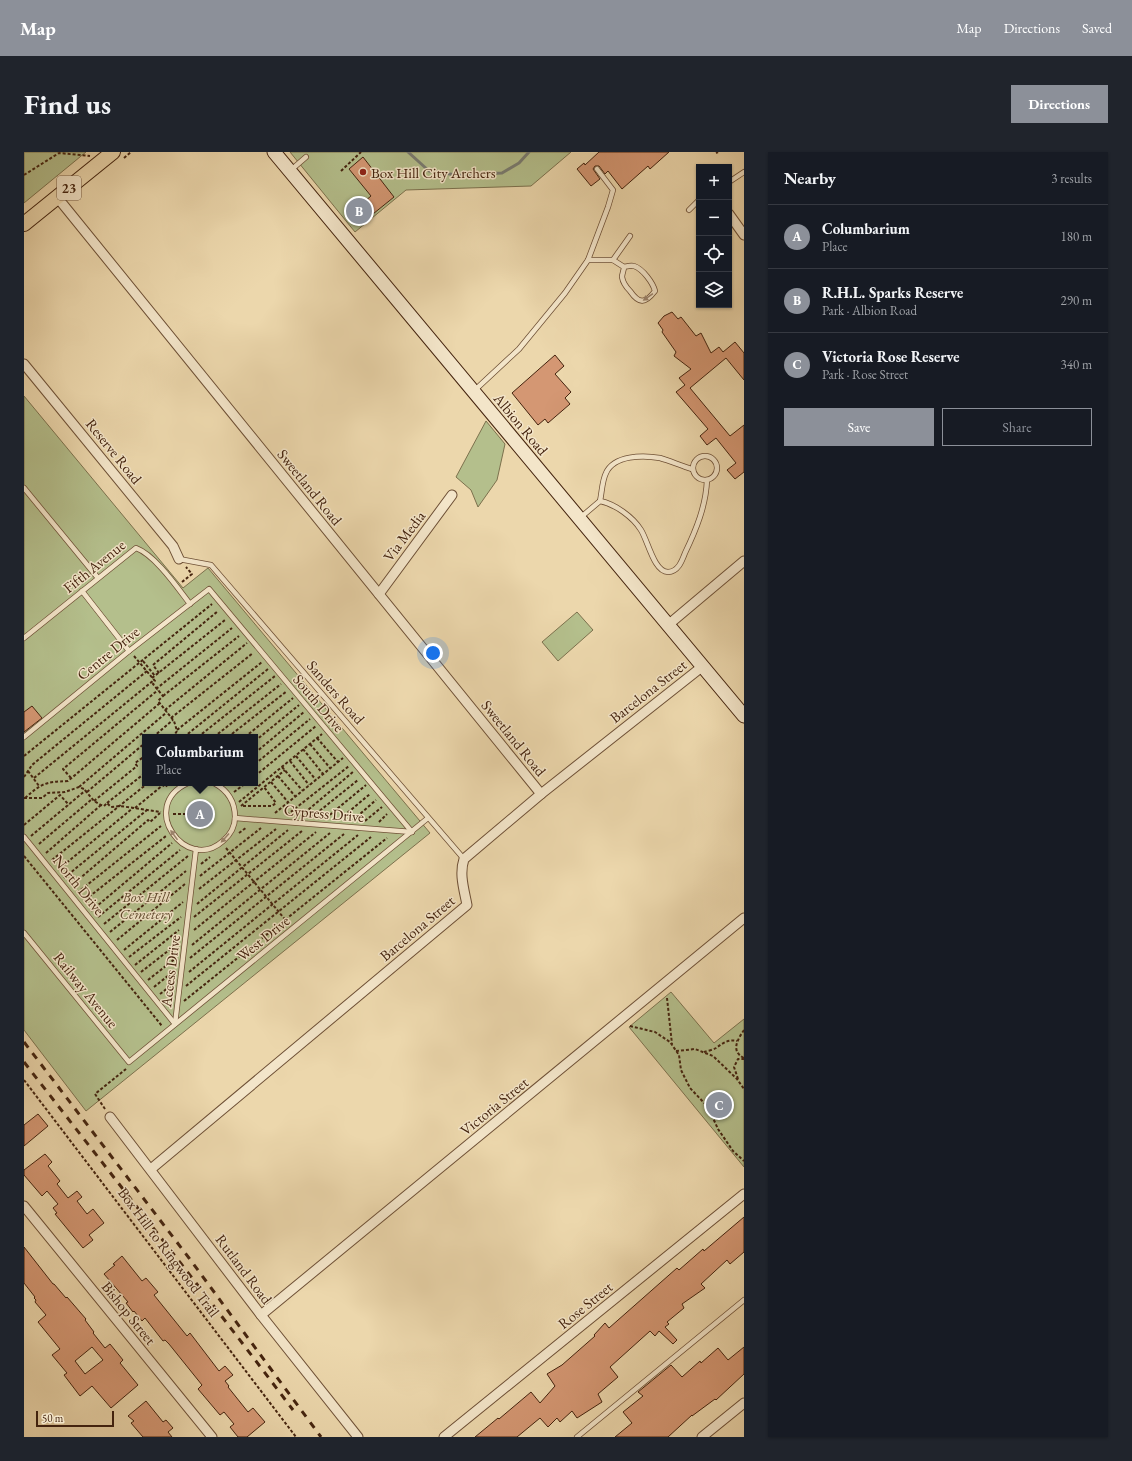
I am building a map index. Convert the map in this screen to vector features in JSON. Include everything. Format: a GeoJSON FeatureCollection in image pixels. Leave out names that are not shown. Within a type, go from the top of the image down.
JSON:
{"type":"FeatureCollection","features":[{"type":"Feature","properties":{"kind":"main road","name":"23"},"geometry":{"type":"LineString","coordinates":[[24,224],[110,155]]}},
{"type":"Feature","properties":{"kind":"street","name":"Albion Road"},"geometry":{"type":"LineString","coordinates":[[274,152],[744,716]]}},
{"type":"Feature","properties":{"kind":"street","name":"Sweetland Road"},"geometry":{"type":"LineString","coordinates":[[57,197],[541,794]]}},
{"type":"Feature","properties":{"kind":"street"},"geometry":{"type":"LineString","coordinates":[[732,218],[744,235]]}},
{"type":"Feature","properties":{"kind":"street","name":"Reserve Road"},"geometry":{"type":"LineString","coordinates":[[24,364],[173,546],[179,559]]}},
{"type":"Feature","properties":{"kind":"street","name":"Via Media"},"geometry":{"type":"LineString","coordinates":[[378,594],[452,495]]}},
{"type":"Feature","properties":{"kind":"street"},"geometry":{"type":"LineString","coordinates":[[668,625],[744,561]]}},
{"type":"Feature","properties":{"kind":"street","name":"Barcelona Street"},"geometry":{"type":"LineString","coordinates":[[151,1169],[467,905],[462,874],[464,859],[541,794],[703,666]]}},
{"type":"Feature","properties":{"kind":"street","name":"Victoria Street"},"geometry":{"type":"LineString","coordinates":[[261,1315],[744,918]]}},
{"type":"Feature","properties":{"kind":"street","name":"Rutland Road"},"geometry":{"type":"LineString","coordinates":[[110,1116],[261,1315],[358,1437]]}},
{"type":"Feature","properties":{"kind":"street","name":"Rose Street"},"geometry":{"type":"LineString","coordinates":[[450,1435],[744,1194]]}},
{"type":"Feature","properties":{"kind":"street","name":"Bishop Street"},"geometry":{"type":"LineString","coordinates":[[24,1206],[212,1437]]}},
{"type":"Feature","properties":{"kind":"street"},"geometry":{"type":"LineString","coordinates":[[702,1437],[744,1403]]}},
{"type":"Feature","properties":{"kind":"lane"},"geometry":{"type":"LineString","coordinates":[[290,171],[306,158]]}},
{"type":"Feature","properties":{"kind":"lane"},"geometry":{"type":"LineString","coordinates":[[474,391],[519,349],[565,293],[588,260],[613,190],[597,169]]}},
{"type":"Feature","properties":{"kind":"lane"},"geometry":{"type":"LineString","coordinates":[[732,180],[744,172]]}},
{"type":"Feature","properties":{"kind":"lane"},"geometry":{"type":"LineString","coordinates":[[689,210],[696,203]]}},
{"type":"Feature","properties":{"kind":"lane"},"geometry":{"type":"LineString","coordinates":[[613,260],[630,236]]}},
{"type":"Feature","properties":{"kind":"lane"},"geometry":{"type":"LineString","coordinates":[[588,260],[613,260],[624,267],[632,266],[640,269],[654,287],[655,291],[647,300],[636,300],[625,285],[622,277],[624,267]]}},
{"type":"Feature","properties":{"kind":"lane"},"geometry":{"type":"LineString","coordinates":[[704,455],[712,458],[715,461],[717,468],[714,476],[707,480],[699,479],[693,473],[692,469],[694,461],[704,455]]}},
{"type":"Feature","properties":{"kind":"lane"},"geometry":{"type":"LineString","coordinates":[[579,519],[600,501],[606,472],[612,465],[621,460],[646,457],[660,458],[692,469]]}},
{"type":"Feature","properties":{"kind":"lane"},"geometry":{"type":"LineString","coordinates":[[600,501],[609,503],[635,522],[641,530],[658,567],[664,572],[670,572],[677,569],[692,539],[707,494],[707,480]]}},
{"type":"Feature","properties":{"kind":"lane"},"geometry":{"type":"LineString","coordinates":[[24,490],[98,578]]}},
{"type":"Feature","properties":{"kind":"lane","name":"Fifth Avenue"},"geometry":{"type":"LineString","coordinates":[[24,638],[136,548],[144,551],[152,557],[190,604]]}},
{"type":"Feature","properties":{"kind":"lane","name":"Sanders Road"},"geometry":{"type":"LineString","coordinates":[[179,559],[212,565],[464,859]]}},
{"type":"Feature","properties":{"kind":"lane","name":"Centre Drive"},"geometry":{"type":"LineString","coordinates":[[24,737],[209,589]]}},
{"type":"Feature","properties":{"kind":"lane","name":"South Drive"},"geometry":{"type":"LineString","coordinates":[[209,589],[412,832]]}},
{"type":"Feature","properties":{"kind":"lane"},"geometry":{"type":"LineString","coordinates":[[82,591],[130,651]]}},
{"type":"Feature","properties":{"kind":"lane"},"geometry":{"type":"LineString","coordinates":[[183,786],[176,790],[163,813],[171,832],[176,839],[186,846],[196,849],[208,849],[216,846],[228,836],[232,829],[235,818],[234,806],[230,796],[219,786]]}},
{"type":"Feature","properties":{"kind":"lane","name":"Cypress Drive"},"geometry":{"type":"LineString","coordinates":[[235,818],[412,832]]}},
{"type":"Feature","properties":{"kind":"lane","name":"West Drive"},"geometry":{"type":"LineString","coordinates":[[129,1062],[428,818]]}},
{"type":"Feature","properties":{"kind":"lane","name":"North Drive"},"geometry":{"type":"LineString","coordinates":[[25,839],[175,1024]]}},
{"type":"Feature","properties":{"kind":"lane","name":"Access Drive"},"geometry":{"type":"LineString","coordinates":[[175,1024],[196,849]]}},
{"type":"Feature","properties":{"kind":"lane","name":"Railway Avenue"},"geometry":{"type":"LineString","coordinates":[[24,932],[129,1062]]}},
{"type":"Feature","properties":{"kind":"lane"},"geometry":{"type":"LineString","coordinates":[[577,1437],[744,1300]]}},
{"type":"Feature","properties":{"kind":"path"},"geometry":{"type":"LineString","coordinates":[[341,170],[362,152]]}},
{"type":"Feature","properties":{"kind":"path"},"geometry":{"type":"LineString","coordinates":[[24,176],[59,153],[110,155]]}},
{"type":"Feature","properties":{"kind":"path"},"geometry":{"type":"LineString","coordinates":[[176,587],[192,574],[179,559]]}},
{"type":"Feature","properties":{"kind":"path"},"geometry":{"type":"LineString","coordinates":[[24,756],[218,600]]}},
{"type":"Feature","properties":{"kind":"path"},"geometry":{"type":"LineString","coordinates":[[159,673],[153,665],[223,607]]}},
{"type":"Feature","properties":{"kind":"path"},"geometry":{"type":"LineString","coordinates":[[34,778],[230,615]]}},
{"type":"Feature","properties":{"kind":"path"},"geometry":{"type":"LineString","coordinates":[[71,778],[63,769],[157,689],[237,624]]}},
{"type":"Feature","properties":{"kind":"path"},"geometry":{"type":"LineString","coordinates":[[177,730],[172,719],[158,701],[244,632]]}},
{"type":"Feature","properties":{"kind":"path"},"geometry":{"type":"LineString","coordinates":[[24,798],[42,798],[48,793],[65,792],[79,788],[166,711],[251,640]]}},
{"type":"Feature","properties":{"kind":"path"},"geometry":{"type":"LineString","coordinates":[[156,734],[172,719],[258,649]]}},
{"type":"Feature","properties":{"kind":"path"},"geometry":{"type":"LineString","coordinates":[[130,651],[155,681],[153,684],[163,696]]}},
{"type":"Feature","properties":{"kind":"path"},"geometry":{"type":"LineString","coordinates":[[175,734],[177,730],[266,658]]}},
{"type":"Feature","properties":{"kind":"path"},"geometry":{"type":"LineString","coordinates":[[143,661],[155,676]]}},
{"type":"Feature","properties":{"kind":"path"},"geometry":{"type":"LineString","coordinates":[[188,734],[272,666]]}},
{"type":"Feature","properties":{"kind":"path"},"geometry":{"type":"LineString","coordinates":[[24,777],[32,765],[147,671]]}},
{"type":"Feature","properties":{"kind":"path"},"geometry":{"type":"LineString","coordinates":[[202,734],[279,673]]}},
{"type":"Feature","properties":{"kind":"path"},"geometry":{"type":"LineString","coordinates":[[218,734],[285,681]]}},
{"type":"Feature","properties":{"kind":"path"},"geometry":{"type":"LineString","coordinates":[[232,734],[291,688]]}},
{"type":"Feature","properties":{"kind":"path"},"geometry":{"type":"LineString","coordinates":[[249,734],[297,695]]}},
{"type":"Feature","properties":{"kind":"path"},"geometry":{"type":"LineString","coordinates":[[258,739],[303,702]]}},
{"type":"Feature","properties":{"kind":"path"},"geometry":{"type":"LineString","coordinates":[[24,798],[39,786],[50,781],[68,781],[160,703]]}},
{"type":"Feature","properties":{"kind":"path"},"geometry":{"type":"LineString","coordinates":[[258,751],[308,709]]}},
{"type":"Feature","properties":{"kind":"path"},"geometry":{"type":"LineString","coordinates":[[258,762],[314,715]]}},
{"type":"Feature","properties":{"kind":"path"},"geometry":{"type":"LineString","coordinates":[[258,774],[320,723]]}},
{"type":"Feature","properties":{"kind":"path"},"geometry":{"type":"LineString","coordinates":[[234,806],[326,730]]}},
{"type":"Feature","properties":{"kind":"path"},"geometry":{"type":"LineString","coordinates":[[317,738],[338,762]]}},
{"type":"Feature","properties":{"kind":"path"},"geometry":{"type":"LineString","coordinates":[[310,744],[330,768]]}},
{"type":"Feature","properties":{"kind":"path"},"geometry":{"type":"LineString","coordinates":[[25,839],[142,745]]}},
{"type":"Feature","properties":{"kind":"path"},"geometry":{"type":"LineString","coordinates":[[303,749],[323,774]]}},
{"type":"Feature","properties":{"kind":"path"},"geometry":{"type":"LineString","coordinates":[[296,755],[316,780]]}},
{"type":"Feature","properties":{"kind":"path"},"geometry":{"type":"LineString","coordinates":[[111,944],[230,853],[302,790],[347,755]]}},
{"type":"Feature","properties":{"kind":"path"},"geometry":{"type":"LineString","coordinates":[[34,849],[137,766],[135,763],[142,758]]}},
{"type":"Feature","properties":{"kind":"path"},"geometry":{"type":"LineString","coordinates":[[290,760],[309,785]]}},
{"type":"Feature","properties":{"kind":"path"},"geometry":{"type":"LineString","coordinates":[[119,954],[236,860],[353,762]]}},
{"type":"Feature","properties":{"kind":"path"},"geometry":{"type":"LineString","coordinates":[[282,766],[302,790]]}},
{"type":"Feature","properties":{"kind":"path"},"geometry":{"type":"LineString","coordinates":[[125,961],[242,868],[358,768]]}},
{"type":"Feature","properties":{"kind":"path"},"geometry":{"type":"LineString","coordinates":[[28,770],[39,786]]}},
{"type":"Feature","properties":{"kind":"path"},"geometry":{"type":"LineString","coordinates":[[234,812],[285,770]]}},
{"type":"Feature","properties":{"kind":"path"},"geometry":{"type":"LineString","coordinates":[[41,858],[101,805],[104,806],[142,775]]}},
{"type":"Feature","properties":{"kind":"path"},"geometry":{"type":"LineString","coordinates":[[305,824],[364,775]]}},
{"type":"Feature","properties":{"kind":"path"},"geometry":{"type":"LineString","coordinates":[[278,776],[295,796]]}},
{"type":"Feature","properties":{"kind":"path"},"geometry":{"type":"LineString","coordinates":[[271,782],[288,802]]}},
{"type":"Feature","properties":{"kind":"path"},"geometry":{"type":"LineString","coordinates":[[318,825],[370,782]]}},
{"type":"Feature","properties":{"kind":"path"},"geometry":{"type":"LineString","coordinates":[[47,865],[144,786]]}},
{"type":"Feature","properties":{"kind":"path"},"geometry":{"type":"LineString","coordinates":[[53,873],[161,786]]}},
{"type":"Feature","properties":{"kind":"path"},"geometry":{"type":"LineString","coordinates":[[230,796],[242,786]]}},
{"type":"Feature","properties":{"kind":"path"},"geometry":{"type":"LineString","coordinates":[[242,806],[272,806],[276,803],[264,787]]}},
{"type":"Feature","properties":{"kind":"path"},"geometry":{"type":"LineString","coordinates":[[79,788],[84,789],[93,800],[101,805]]}},
{"type":"Feature","properties":{"kind":"path"},"geometry":{"type":"LineString","coordinates":[[332,826],[376,789]]}},
{"type":"Feature","properties":{"kind":"path"},"geometry":{"type":"LineString","coordinates":[[24,825],[60,795],[69,805]]}},
{"type":"Feature","properties":{"kind":"path"},"geometry":{"type":"LineString","coordinates":[[345,827],[381,796]]}},
{"type":"Feature","properties":{"kind":"path"},"geometry":{"type":"LineString","coordinates":[[107,803],[111,807],[120,806],[163,813],[188,814]]}},
{"type":"Feature","properties":{"kind":"path"},"geometry":{"type":"LineString","coordinates":[[148,991],[387,803]]}},
{"type":"Feature","properties":{"kind":"path"},"geometry":{"type":"LineString","coordinates":[[60,881],[147,810]]}},
{"type":"Feature","properties":{"kind":"path"},"geometry":{"type":"LineString","coordinates":[[154,998],[393,810]]}},
{"type":"Feature","properties":{"kind":"path"},"geometry":{"type":"LineString","coordinates":[[66,889],[148,820],[150,822],[163,813]]}},
{"type":"Feature","properties":{"kind":"path"},"geometry":{"type":"LineString","coordinates":[[228,836],[233,837],[256,820]]}},
{"type":"Feature","properties":{"kind":"path"},"geometry":{"type":"LineString","coordinates":[[73,897],[167,822]]}},
{"type":"Feature","properties":{"kind":"path"},"geometry":{"type":"LineString","coordinates":[[131,969],[310,824]]}},
{"type":"Feature","properties":{"kind":"path"},"geometry":{"type":"LineString","coordinates":[[137,976],[324,825]]}},
{"type":"Feature","properties":{"kind":"path"},"geometry":{"type":"LineString","coordinates":[[143,983],[338,826]]}},
{"type":"Feature","properties":{"kind":"path"},"geometry":{"type":"LineString","coordinates":[[179,992],[380,829]]}},
{"type":"Feature","properties":{"kind":"path"},"geometry":{"type":"LineString","coordinates":[[177,1006],[395,831]]}},
{"type":"Feature","properties":{"kind":"path"},"geometry":{"type":"LineString","coordinates":[[79,904],[171,832]]}},
{"type":"Feature","properties":{"kind":"path"},"geometry":{"type":"LineString","coordinates":[[87,914],[176,839]]}},
{"type":"Feature","properties":{"kind":"path"},"geometry":{"type":"LineString","coordinates":[[221,843],[293,929]]}},
{"type":"Feature","properties":{"kind":"path"},"geometry":{"type":"LineString","coordinates":[[92,921],[186,846]]}},
{"type":"Feature","properties":{"kind":"path"},"geometry":{"type":"LineString","coordinates":[[194,870],[215,853],[216,846]]}},
{"type":"Feature","properties":{"kind":"path"},"geometry":{"type":"LineString","coordinates":[[99,929],[196,849]]}},
{"type":"Feature","properties":{"kind":"path"},"geometry":{"type":"LineString","coordinates":[[24,856],[166,1031]]}},
{"type":"Feature","properties":{"kind":"path"},"geometry":{"type":"LineString","coordinates":[[105,937],[195,864]]}},
{"type":"Feature","properties":{"kind":"path"},"geometry":{"type":"LineString","coordinates":[[667,998],[673,1046]]}},
{"type":"Feature","properties":{"kind":"path"},"geometry":{"type":"LineString","coordinates":[[630,1026],[655,1032],[670,1042],[679,1055],[681,1070],[690,1088],[708,1107],[718,1130],[733,1151],[744,1161]]}},
{"type":"Feature","properties":{"kind":"path"},"geometry":{"type":"LineString","coordinates":[[744,1030],[737,1041],[736,1048],[741,1057],[744,1059]]}},
{"type":"Feature","properties":{"kind":"path"},"geometry":{"type":"LineString","coordinates":[[702,1053],[731,1040],[737,1041]]}},
{"type":"Feature","properties":{"kind":"path"},"geometry":{"type":"LineString","coordinates":[[676,1051],[695,1049],[713,1056],[744,1089]]}},
{"type":"Feature","properties":{"kind":"path"},"geometry":{"type":"LineString","coordinates":[[740,1084],[734,1067],[738,1059],[744,1059]]}},
{"type":"Feature","properties":{"kind":"path"},"geometry":{"type":"LineString","coordinates":[[110,1116],[95,1094],[127,1068],[129,1062]]}},
{"type":"Feature","properties":{"kind":"path","name":"Box Hill to Ringwood Trail"},"geometry":{"type":"LineString","coordinates":[[24,1080],[296,1437]]}},
{"type":"Feature","properties":{"kind":"green space"},"geometry":{"type":"Polygon","coordinates":[[[24,152],[86,152],[24,203],[24,152]]]}},
{"type":"Feature","properties":{"kind":"green space"},"geometry":{"type":"Polygon","coordinates":[[[290,152],[571,152],[531,186],[406,190],[355,232],[290,152]]]}},
{"type":"Feature","properties":{"kind":"green space","name":"Box Hill Cemetery"},"geometry":{"type":"Polygon","coordinates":[[[24,396],[183,588],[208,568],[430,833],[86,1111],[24,1030],[24,396]]]}},
{"type":"Feature","properties":{"kind":"green space"},"geometry":{"type":"Polygon","coordinates":[[[486,421],[505,444],[497,480],[478,507],[471,490],[456,477],[486,421]]]}},
{"type":"Feature","properties":{"kind":"green space"},"geometry":{"type":"Polygon","coordinates":[[[577,612],[593,630],[558,661],[542,642],[577,612]]]}},
{"type":"Feature","properties":{"kind":"green space"},"geometry":{"type":"Polygon","coordinates":[[[671,992],[714,1043],[744,1019],[744,1167],[629,1027],[671,992]]]}},
{"type":"Feature","properties":{"kind":"building"},"geometry":{"type":"Polygon","coordinates":[[[599,152],[669,152],[650,169],[648,166],[622,189],[608,171],[605,174],[599,166],[595,166],[593,169],[600,179],[591,186],[577,169],[584,163],[585,165],[599,152]]]}},
{"type":"Feature","properties":{"kind":"building"},"geometry":{"type":"Polygon","coordinates":[[[363,157],[394,197],[368,218],[358,207],[371,196],[349,169],[363,157]]]}},
{"type":"Feature","properties":{"kind":"building"},"geometry":{"type":"Polygon","coordinates":[[[672,312],[678,319],[681,317],[696,336],[701,333],[711,353],[719,347],[723,352],[735,342],[744,353],[744,380],[726,358],[690,388],[730,436],[744,425],[744,472],[735,479],[727,470],[736,463],[716,438],[707,445],[700,436],[708,429],[676,392],[685,385],[679,378],[691,369],[674,356],[676,352],[662,332],[663,330],[658,323],[664,316],[672,312]]]}},
{"type":"Feature","properties":{"kind":"building"},"geometry":{"type":"Polygon","coordinates":[[[555,355],[564,366],[555,374],[571,392],[565,398],[570,404],[548,423],[545,419],[538,425],[512,393],[555,355]]]}},
{"type":"Feature","properties":{"kind":"building"},"geometry":{"type":"Polygon","coordinates":[[[32,706],[42,718],[24,732],[24,712],[32,706]]]}},
{"type":"Feature","properties":{"kind":"building"},"geometry":{"type":"Polygon","coordinates":[[[197,806],[206,806],[205,811],[210,812],[209,820],[204,820],[204,825],[196,824],[196,819],[191,818],[192,810],[197,810],[197,806]]]}},
{"type":"Feature","properties":{"kind":"building"},"geometry":{"type":"Polygon","coordinates":[[[38,1114],[48,1126],[24,1146],[24,1125],[38,1114]]]}},
{"type":"Feature","properties":{"kind":"building"},"geometry":{"type":"Polygon","coordinates":[[[45,1154],[52,1162],[48,1166],[60,1181],[57,1184],[68,1198],[77,1191],[82,1197],[77,1201],[87,1214],[93,1209],[104,1223],[89,1235],[93,1240],[83,1248],[55,1214],[57,1213],[53,1208],[58,1204],[47,1191],[42,1196],[24,1175],[24,1170],[45,1154]]]}},
{"type":"Feature","properties":{"kind":"building"},"geometry":{"type":"Polygon","coordinates":[[[744,1217],[744,1252],[730,1264],[727,1260],[701,1284],[705,1288],[682,1304],[684,1308],[667,1322],[669,1324],[665,1327],[677,1340],[673,1344],[659,1331],[655,1336],[650,1331],[610,1367],[618,1377],[598,1394],[602,1402],[577,1418],[572,1411],[560,1422],[557,1418],[548,1427],[540,1418],[517,1437],[475,1437],[531,1392],[540,1403],[555,1386],[547,1374],[562,1365],[595,1336],[594,1335],[605,1323],[609,1328],[677,1268],[679,1270],[703,1249],[704,1251],[744,1217]]]}},
{"type":"Feature","properties":{"kind":"building"},"geometry":{"type":"Polygon","coordinates":[[[24,1247],[53,1284],[66,1298],[67,1297],[86,1319],[85,1320],[94,1332],[93,1333],[105,1348],[110,1344],[123,1360],[120,1363],[138,1385],[111,1408],[92,1386],[80,1396],[64,1375],[67,1373],[52,1355],[60,1349],[38,1322],[46,1315],[35,1302],[35,1297],[24,1283],[24,1247]],[[92,1347],[75,1361],[85,1374],[103,1360],[92,1347]]]}},
{"type":"Feature","properties":{"kind":"building"},"geometry":{"type":"Polygon","coordinates":[[[122,1256],[142,1281],[146,1278],[158,1292],[154,1295],[187,1336],[190,1333],[219,1371],[225,1366],[233,1375],[225,1381],[229,1386],[228,1387],[248,1412],[253,1408],[265,1422],[247,1437],[238,1437],[230,1427],[234,1424],[224,1412],[220,1415],[198,1389],[202,1385],[169,1344],[165,1340],[163,1341],[145,1318],[142,1321],[134,1311],[133,1312],[126,1303],[128,1302],[104,1274],[115,1265],[113,1264],[122,1256]]]}},
{"type":"Feature","properties":{"kind":"building"},"geometry":{"type":"Polygon","coordinates":[[[744,1347],[744,1374],[716,1400],[715,1399],[692,1415],[668,1437],[615,1437],[632,1423],[623,1412],[643,1396],[638,1392],[671,1365],[682,1377],[718,1348],[728,1360],[744,1347]]]}},
{"type":"Feature","properties":{"kind":"building"},"geometry":{"type":"Polygon","coordinates":[[[146,1401],[163,1422],[166,1420],[173,1428],[168,1432],[172,1437],[143,1437],[131,1423],[134,1421],[128,1416],[146,1401]]]}},
{"type":"Feature","properties":{"kind":"waterway"},"geometry":{"type":"LineString","coordinates":[[408,152],[429,171],[457,175],[502,173],[519,163],[529,152]]}},
{"type":"Feature","properties":{"kind":"railway"},"geometry":{"type":"LineString","coordinates":[[24,1042],[189,1258],[321,1437]]}},
{"type":"Feature","properties":{"kind":"railway"},"geometry":{"type":"LineString","coordinates":[[24,1062],[293,1410]]}},
{"type":"Feature","properties":{"kind":"place","name":"Box Hill City Archers"},"geometry":{"type":"Point","coordinates":[363,172]}},
{"type":"Feature","properties":{"kind":"place","name":"R.H.L. Sparks Reserve"},"geometry":{"type":"Point","coordinates":[359,211]}},
{"type":"Feature","properties":{"kind":"place","name":"Columbarium"},"geometry":{"type":"Point","coordinates":[200,814]}},
{"type":"Feature","properties":{"kind":"place","name":"Victoria Rose Reserve"},"geometry":{"type":"Point","coordinates":[719,1105]}}]}
